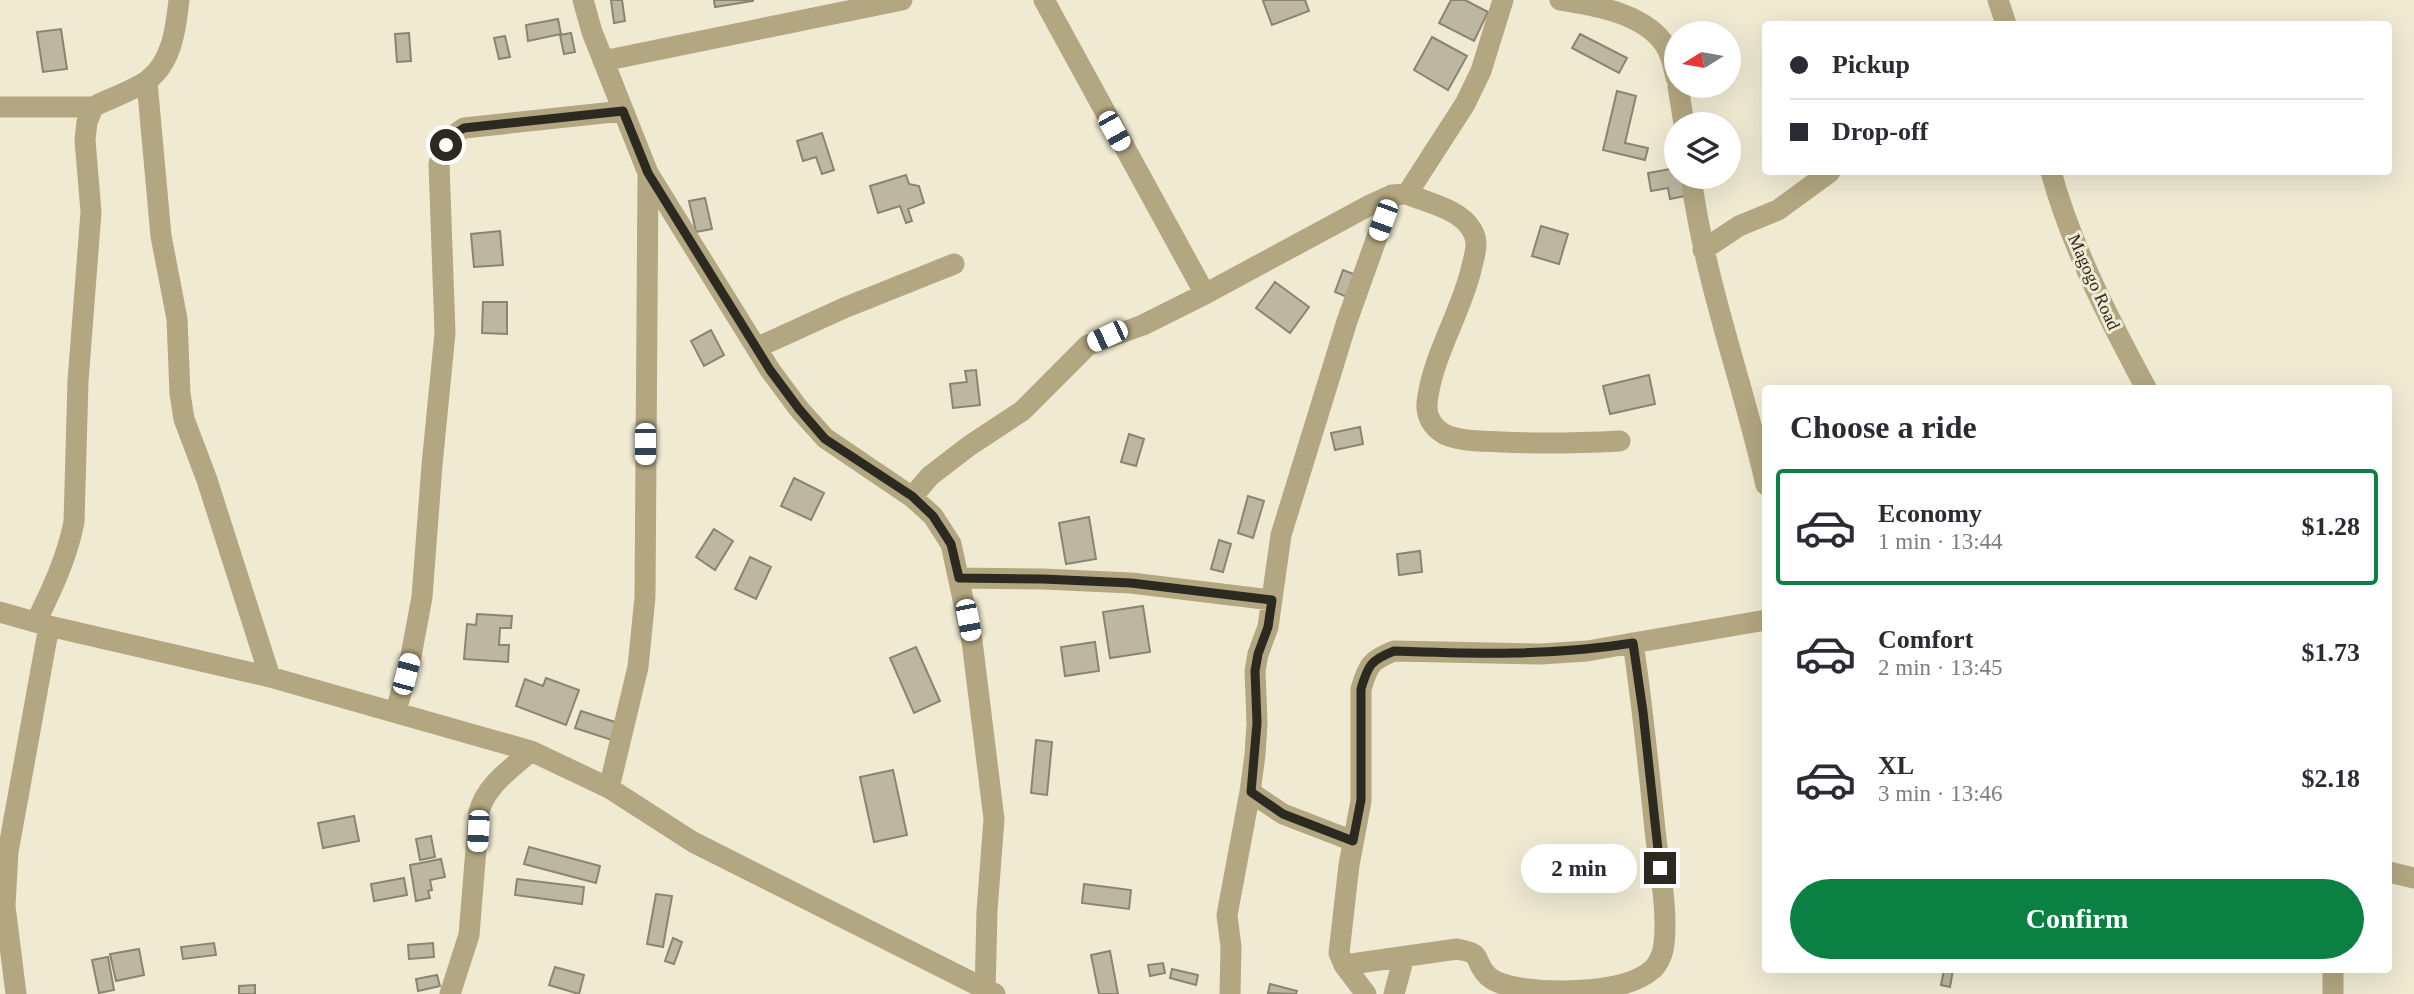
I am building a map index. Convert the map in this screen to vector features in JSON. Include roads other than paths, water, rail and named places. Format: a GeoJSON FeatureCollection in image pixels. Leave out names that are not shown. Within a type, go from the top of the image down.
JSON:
{"type":"FeatureCollection","features":[{"type":"Feature","properties":{"kind":"street"},"geometry":{"type":"LineString","coordinates":[[0,107],[93,107],[146,82],[163,66],[176,27],[179,0]]}},
{"type":"Feature","properties":{"kind":"street"},"geometry":{"type":"LineString","coordinates":[[0,612],[270,677],[531,751],[609,788],[694,842],[814,901],[989,993],[987,911],[994,819],[972,641],[951,544],[933,516],[912,496],[825,439],[799,409],[756,348],[648,173],[603,61],[583,0]]}},
{"type":"Feature","properties":{"kind":"street"},"geometry":{"type":"LineString","coordinates":[[603,61],[902,0]]}},
{"type":"Feature","properties":{"kind":"street"},"geometry":{"type":"LineString","coordinates":[[1044,0],[1205,294]]}},
{"type":"Feature","properties":{"kind":"street"},"geometry":{"type":"LineString","coordinates":[[1230,994],[1227,915],[1251,792],[1257,723],[1255,671],[1268,627],[1281,535],[1347,321],[1400,195],[1465,104],[1481,71],[1503,0]]}},
{"type":"Feature","properties":{"kind":"street"},"geometry":{"type":"LineString","coordinates":[[1560,0],[1593,5],[1643,23],[1664,45]]}},
{"type":"Feature","properties":{"kind":"street"},"geometry":{"type":"LineString","coordinates":[[1998,0],[2005,21]]}},
{"type":"Feature","properties":{"kind":"street"},"geometry":{"type":"LineString","coordinates":[[146,82],[161,236],[177,319],[184,419],[207,480],[270,677]]}},
{"type":"Feature","properties":{"kind":"street"},"geometry":{"type":"LineString","coordinates":[[16,994],[5,906],[8,852],[42,624],[70,544],[74,522],[78,382],[91,212],[85,140],[87,122],[93,107]]}},
{"type":"Feature","properties":{"kind":"street"},"geometry":{"type":"LineString","coordinates":[[396,711],[411,656],[422,597],[445,334],[439,164],[446,145],[454,134],[464,128],[623,111]]}},
{"type":"Feature","properties":{"kind":"street"},"geometry":{"type":"LineString","coordinates":[[609,788],[638,667],[645,597],[648,173]]}},
{"type":"Feature","properties":{"kind":"street"},"geometry":{"type":"LineString","coordinates":[[1703,250],[1739,226],[1778,210],[1826,175]]}},
{"type":"Feature","properties":{"kind":"street","name":"Magogo Road"},"geometry":{"type":"LineString","coordinates":[[2052,175],[2105,313],[2144,385]]}},
{"type":"Feature","properties":{"kind":"street"},"geometry":{"type":"LineString","coordinates":[[1693,189],[1703,250],[1762,468]]}},
{"type":"Feature","properties":{"kind":"street"},"geometry":{"type":"LineString","coordinates":[[912,496],[930,476],[1022,411],[1088,345],[1143,324],[1205,294],[1346,217],[1400,195],[1460,217],[1471,227],[1478,241],[1469,279],[1436,367],[1427,404],[1428,418],[1433,426],[1445,434],[1472,440],[1560,444],[1620,440]]}},
{"type":"Feature","properties":{"kind":"street"},"geometry":{"type":"LineString","coordinates":[[756,348],[844,308],[954,264]]}},
{"type":"Feature","properties":{"kind":"street"},"geometry":{"type":"LineString","coordinates":[[959,578],[1131,583],[1272,600]]}},
{"type":"Feature","properties":{"kind":"street"},"geometry":{"type":"LineString","coordinates":[[1366,994],[1344,965],[1339,953],[1339,939],[1361,800],[1361,689],[1374,659],[1394,651],[1541,654],[1587,651],[1762,621]]}},
{"type":"Feature","properties":{"kind":"street"},"geometry":{"type":"LineString","coordinates":[[1344,965],[1457,949],[1477,956],[1485,974],[1494,981],[1518,988],[1584,990],[1616,987],[1641,977],[1655,967],[1663,951],[1662,891],[1633,643]]}},
{"type":"Feature","properties":{"kind":"street"},"geometry":{"type":"LineString","coordinates":[[450,994],[469,935],[482,798],[531,751]]}},
{"type":"Feature","properties":{"kind":"street"},"geometry":{"type":"LineString","coordinates":[[1251,792],[1283,814],[1353,841]]}},
{"type":"Feature","properties":{"kind":"street"},"geometry":{"type":"LineString","coordinates":[[2392,873],[2414,878]]}},
{"type":"Feature","properties":{"kind":"street"},"geometry":{"type":"LineString","coordinates":[[1394,994],[1405,957]]}},
{"type":"Feature","properties":{"kind":"street"},"geometry":{"type":"LineString","coordinates":[[2333,973],[2333,994]]}}]}
